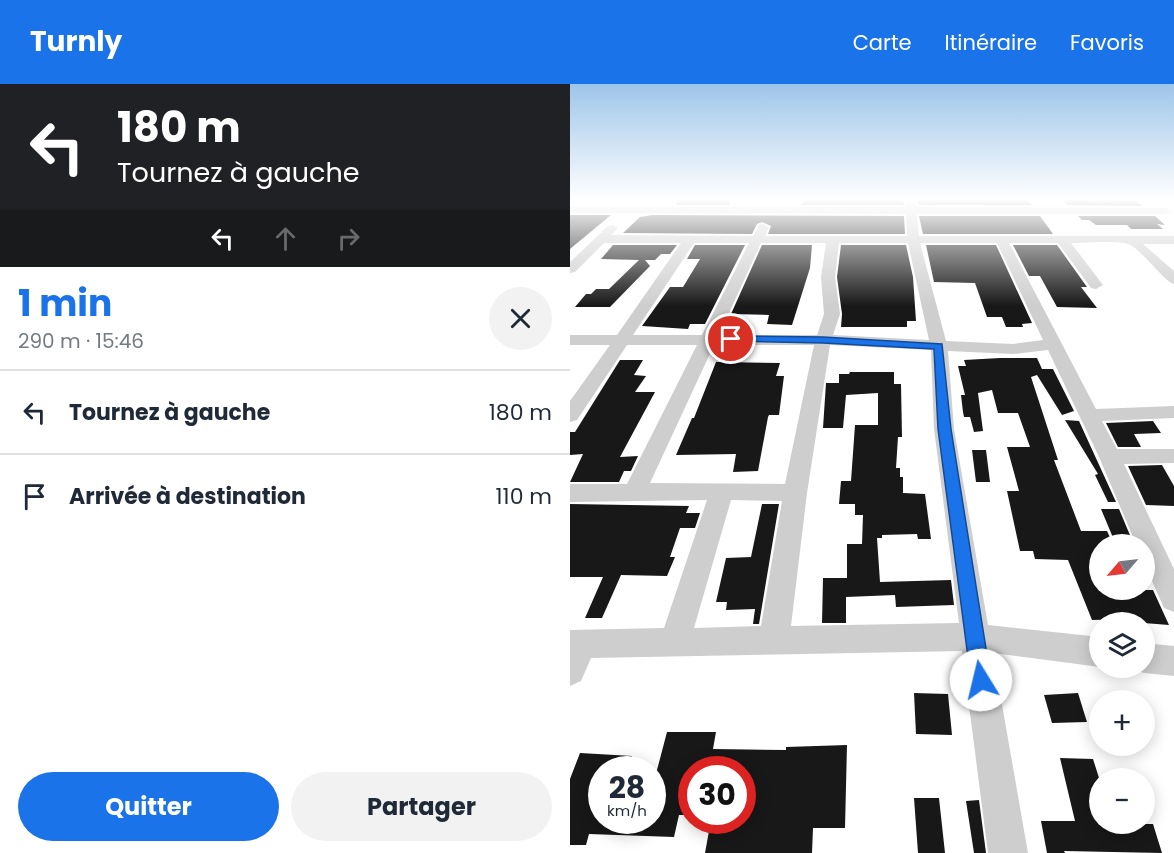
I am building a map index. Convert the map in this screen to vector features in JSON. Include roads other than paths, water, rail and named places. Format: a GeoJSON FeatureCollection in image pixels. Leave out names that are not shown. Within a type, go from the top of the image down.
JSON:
{"type":"FeatureCollection","features":[{"type":"Feature","properties":{"kind":"street"},"geometry":{"type":"LineString","coordinates":[[570,269],[605,235]]}},
{"type":"Feature","properties":{"kind":"street"},"geometry":{"type":"LineString","coordinates":[[634,493],[760,235]]}},
{"type":"Feature","properties":{"kind":"street"},"geometry":{"type":"LineString","coordinates":[[912,235],[939,347],[944,429],[1008,853]]}},
{"type":"Feature","properties":{"kind":"street"},"geometry":{"type":"LineString","coordinates":[[601,239],[1174,240]]}},
{"type":"Feature","properties":{"kind":"street"},"geometry":{"type":"LineString","coordinates":[[570,416],[690,239]]}},
{"type":"Feature","properties":{"kind":"street"},"geometry":{"type":"LineString","coordinates":[[1061,239],[1096,285]]}},
{"type":"Feature","properties":{"kind":"street"},"geometry":{"type":"LineString","coordinates":[[774,640],[795,493],[823,340],[832,314],[828,277],[834,240]]}},
{"type":"Feature","properties":{"kind":"street"},"geometry":{"type":"LineString","coordinates":[[1001,240],[1110,457],[1174,599]]}},
{"type":"Feature","properties":{"kind":"street"},"geometry":{"type":"LineString","coordinates":[[1131,240],[1162,265],[1174,280]]}},
{"type":"Feature","properties":{"kind":"street"},"geometry":{"type":"LineString","coordinates":[[570,340],[823,340],[1013,349],[1052,344]]}},
{"type":"Feature","properties":{"kind":"street"},"geometry":{"type":"LineString","coordinates":[[1088,415],[1170,414]]}},
{"type":"Feature","properties":{"kind":"street"},"geometry":{"type":"LineString","coordinates":[[1110,457],[1174,456]]}},
{"type":"Feature","properties":{"kind":"street"},"geometry":{"type":"LineString","coordinates":[[570,493],[722,491],[795,493]]}},
{"type":"Feature","properties":{"kind":"street"},"geometry":{"type":"LineString","coordinates":[[675,642],[722,491]]}},
{"type":"Feature","properties":{"kind":"street"},"geometry":{"type":"LineString","coordinates":[[574,653],[675,642],[974,637],[1089,651]]}},
{"type":"Feature","properties":{"kind":"street"},"geometry":{"type":"LineString","coordinates":[[1155,659],[1174,662]]}}]}
